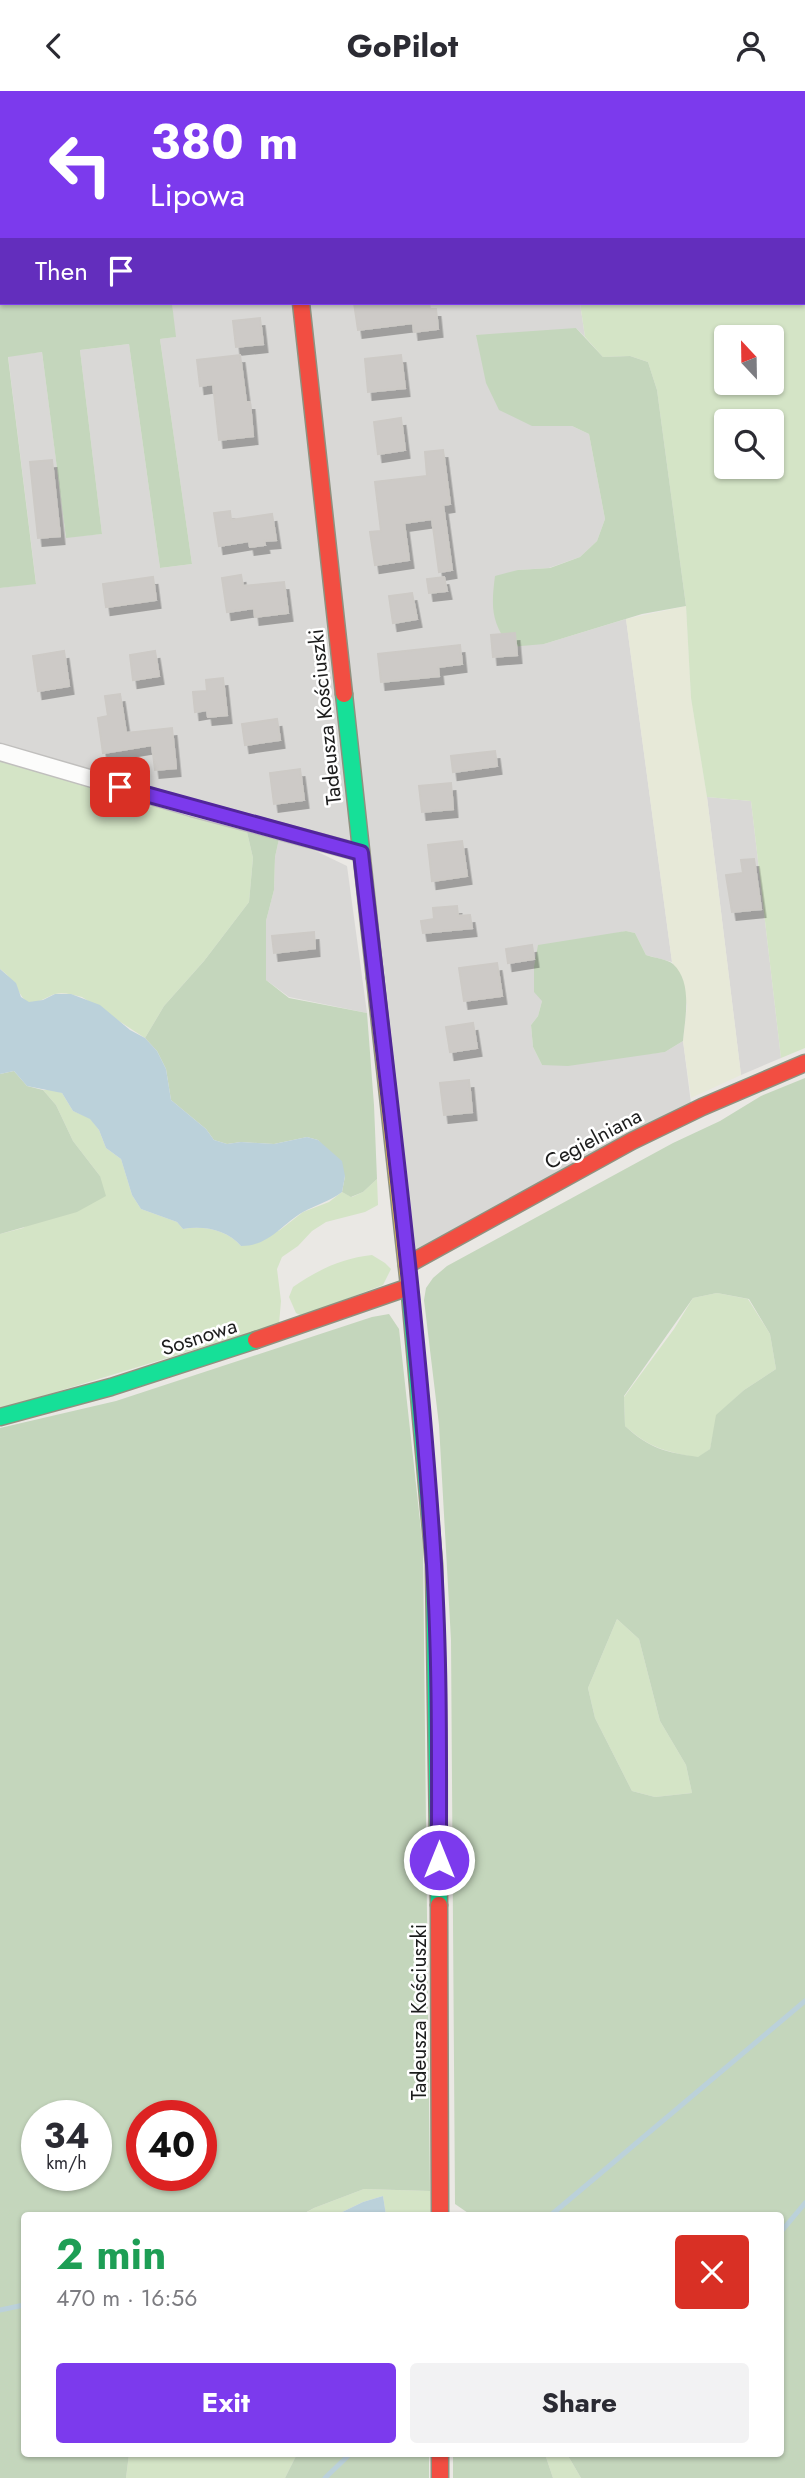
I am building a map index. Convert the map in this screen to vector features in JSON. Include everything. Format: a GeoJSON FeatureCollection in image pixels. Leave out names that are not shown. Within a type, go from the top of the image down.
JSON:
{"type":"FeatureCollection","features":[{"type":"Feature","properties":{"kind":"street","name":"Tadeusza Kościuszki"},"geometry":{"type":"LineString","coordinates":[[301,305],[407,1265],[429,1497],[437,1653],[440,2212]]}},
{"type":"Feature","properties":{"kind":"street"},"geometry":{"type":"LineString","coordinates":[[0,752],[192,808],[361,853]]}},
{"type":"Feature","properties":{"kind":"street","name":"Cegielniana"},"geometry":{"type":"LineString","coordinates":[[407,1265],[632,1141],[702,1107],[805,1063]]}},
{"type":"Feature","properties":{"kind":"street","name":"Sosnowa"},"geometry":{"type":"LineString","coordinates":[[0,1417],[169,1369],[409,1287]]}},
{"type":"Feature","properties":{"kind":"street"},"geometry":{"type":"LineString","coordinates":[[440,2457],[440,2478]]}},
{"type":"Feature","properties":{"kind":"shaded area"},"geometry":{"type":"Polygon","coordinates":[[[172,305],[580,305],[585,337],[576,328],[532,426],[572,426],[589,434],[605,519],[597,541],[580,557],[549,568],[518,570],[544,644],[626,619],[672,962],[646,955],[635,933],[626,931],[590,939],[542,1001],[538,1016],[531,1025],[533,1047],[542,1065],[665,1052],[683,1041],[692,1111],[407,1265],[361,853],[0,750],[0,588],[36,583],[8,356],[42,352],[66,537],[102,534],[80,350],[129,344],[160,568],[192,564],[160,339],[175,337],[172,305]]]}},
{"type":"Feature","properties":{"kind":"shaded area"},"geometry":{"type":"Polygon","coordinates":[[[707,797],[751,801],[781,1058],[741,1075],[707,797]]]}},
{"type":"Feature","properties":{"kind":"shaded area"},"geometry":{"type":"Polygon","coordinates":[[[279,839],[318,852],[347,866],[367,1013],[289,997],[266,980],[266,921],[274,890],[275,857],[279,839]]]}},
{"type":"Feature","properties":{"kind":"green space"},"geometry":{"type":"Polygon","coordinates":[[[0,305],[172,305],[176,337],[160,339],[192,564],[160,568],[129,344],[80,350],[102,534],[66,538],[42,352],[8,357],[36,584],[0,588],[0,305]]]}},
{"type":"Feature","properties":{"kind":"green space"},"geometry":{"type":"Polygon","coordinates":[[[580,305],[805,305],[805,1048],[781,1058],[751,801],[707,797],[691,698],[686,606],[657,390],[648,362],[630,356],[603,357],[585,337],[580,305]]]}},
{"type":"Feature","properties":{"kind":"green space"},"geometry":{"type":"Polygon","coordinates":[[[576,328],[603,357],[630,356],[648,362],[657,390],[686,606],[642,614],[544,644],[510,647],[499,630],[494,614],[495,576],[518,570],[550,568],[580,557],[597,541],[605,519],[589,434],[572,426],[532,426],[499,410],[486,383],[476,335],[576,328]]]}},
{"type":"Feature","properties":{"kind":"green space"},"geometry":{"type":"Polygon","coordinates":[[[686,606],[691,698],[707,797],[741,1075],[691,1098],[683,1041],[687,1006],[682,977],[672,962],[626,619],[686,606]]]}},
{"type":"Feature","properties":{"kind":"green space"},"geometry":{"type":"Polygon","coordinates":[[[0,759],[130,797],[132,812],[160,804],[247,832],[253,858],[249,902],[204,961],[164,1006],[145,1038],[82,997],[58,993],[39,1001],[28,1002],[0,969],[0,759]]]}},
{"type":"Feature","properties":{"kind":"green space"},"geometry":{"type":"Polygon","coordinates":[[[247,832],[279,839],[275,857],[274,890],[266,921],[266,980],[289,998],[367,1013],[377,1179],[363,1192],[351,1197],[342,1192],[345,1176],[318,1140],[307,1137],[274,1144],[227,1144],[214,1140],[206,1129],[171,1100],[166,1069],[157,1051],[145,1038],[164,1006],[204,961],[249,902],[253,858],[247,832]]]}},
{"type":"Feature","properties":{"kind":"green space"},"geometry":{"type":"Polygon","coordinates":[[[626,931],[635,933],[646,955],[670,962],[679,972],[686,1001],[683,1041],[665,1052],[568,1066],[542,1065],[533,1047],[531,1025],[538,1016],[542,1001],[534,992],[534,967],[538,945],[626,931]]]}},
{"type":"Feature","properties":{"kind":"green space"},"geometry":{"type":"Polygon","coordinates":[[[14,1071],[27,1086],[43,1090],[56,1105],[73,1141],[100,1176],[106,1196],[77,1212],[0,1234],[0,1074],[14,1071]]]}},
{"type":"Feature","properties":{"kind":"green space"},"geometry":{"type":"Polygon","coordinates":[[[805,1078],[805,2478],[581,2478],[569,2457],[784,2457],[784,2212],[467,2212],[455,2204],[451,1640],[439,1425],[424,1300],[426,1288],[447,1266],[673,1143],[720,1121],[761,1096],[805,1078]],[[717,1293],[693,1298],[624,1396],[625,1426],[642,1440],[676,1453],[698,1457],[710,1449],[716,1415],[744,1390],[776,1369],[770,1334],[749,1299],[717,1293]],[[617,1619],[588,1688],[595,1718],[632,1791],[655,1797],[692,1793],[686,1765],[660,1721],[639,1639],[617,1619]]]}},
{"type":"Feature","properties":{"kind":"green space"},"geometry":{"type":"Polygon","coordinates":[[[43,1090],[62,1093],[73,1111],[90,1118],[99,1130],[106,1148],[121,1159],[132,1195],[141,1209],[177,1222],[183,1229],[215,1230],[229,1236],[241,1246],[280,1230],[303,1212],[329,1202],[342,1192],[352,1197],[363,1192],[377,1179],[378,1205],[365,1212],[326,1222],[282,1257],[277,1269],[281,1301],[279,1324],[0,1409],[0,1234],[23,1228],[100,1176],[73,1141],[56,1105],[43,1090]]]}},
{"type":"Feature","properties":{"kind":"green space"},"geometry":{"type":"Polygon","coordinates":[[[372,1255],[391,1269],[383,1285],[302,1316],[296,1313],[289,1297],[293,1287],[331,1266],[372,1255]]]}},
{"type":"Feature","properties":{"kind":"green space"},"geometry":{"type":"Polygon","coordinates":[[[717,1293],[748,1299],[770,1334],[776,1369],[744,1390],[717,1415],[710,1449],[698,1458],[659,1448],[634,1434],[625,1426],[624,1397],[674,1329],[693,1298],[717,1293]]]}},
{"type":"Feature","properties":{"kind":"green space"},"geometry":{"type":"Polygon","coordinates":[[[389,1314],[399,1329],[423,1548],[430,2191],[364,2189],[307,2212],[21,2212],[21,2457],[129,2457],[126,2478],[0,2478],[0,1428],[116,1401],[372,1317],[389,1314]]]}},
{"type":"Feature","properties":{"kind":"green space"},"geometry":{"type":"Polygon","coordinates":[[[617,1619],[639,1639],[660,1721],[686,1765],[692,1793],[655,1797],[632,1791],[595,1718],[588,1688],[617,1619]]]}},
{"type":"Feature","properties":{"kind":"green space"},"geometry":{"type":"Polygon","coordinates":[[[364,2189],[430,2191],[430,2212],[386,2212],[383,2196],[342,2212],[307,2212],[364,2189]]]}},
{"type":"Feature","properties":{"kind":"green space"},"geometry":{"type":"Polygon","coordinates":[[[129,2457],[296,2457],[285,2478],[126,2478],[129,2457]]]}},
{"type":"Feature","properties":{"kind":"green space"},"geometry":{"type":"Polygon","coordinates":[[[296,2457],[429,2457],[429,2478],[285,2478],[296,2457]]]}},
{"type":"Feature","properties":{"kind":"green space"},"geometry":{"type":"Polygon","coordinates":[[[453,2457],[546,2457],[553,2478],[453,2478],[453,2457]]]}},
{"type":"Feature","properties":{"kind":"green space"},"geometry":{"type":"Polygon","coordinates":[[[546,2457],[569,2457],[581,2478],[553,2478],[546,2457]]]}},
{"type":"Feature","properties":{"kind":"water"},"geometry":{"type":"Polygon","coordinates":[[[0,969],[16,983],[21,997],[29,1002],[43,1000],[55,994],[71,994],[100,1005],[130,1030],[145,1038],[157,1051],[166,1069],[171,1100],[206,1129],[214,1140],[227,1144],[274,1144],[307,1137],[318,1140],[342,1161],[345,1176],[342,1192],[303,1212],[267,1239],[241,1246],[222,1233],[207,1228],[183,1229],[177,1222],[141,1209],[132,1195],[121,1159],[106,1148],[99,1130],[90,1119],[73,1111],[62,1093],[27,1086],[14,1071],[0,1074],[0,969]]]}},
{"type":"Feature","properties":{"kind":"water"},"geometry":{"type":"Polygon","coordinates":[[[383,2196],[386,2212],[342,2212],[383,2196]]]}},
{"type":"Feature","properties":{"kind":"building"},"geometry":{"type":"Polygon","coordinates":[[[354,305],[429,305],[430,309],[436,309],[438,329],[414,332],[413,323],[358,330],[354,305]]]}},
{"type":"Feature","properties":{"kind":"building"},"geometry":{"type":"Polygon","coordinates":[[[260,318],[263,344],[236,347],[233,321],[260,318]]]}},
{"type":"Feature","properties":{"kind":"building"},"geometry":{"type":"Polygon","coordinates":[[[240,355],[246,402],[250,402],[253,436],[219,440],[213,384],[200,386],[197,360],[240,355]]]}},
{"type":"Feature","properties":{"kind":"building"},"geometry":{"type":"Polygon","coordinates":[[[401,355],[405,388],[368,392],[365,359],[401,355]]]}},
{"type":"Feature","properties":{"kind":"building"},"geometry":{"type":"Polygon","coordinates":[[[401,418],[405,450],[378,454],[374,422],[401,418]]]}},
{"type":"Feature","properties":{"kind":"building"},"geometry":{"type":"Polygon","coordinates":[[[443,450],[450,504],[443,505],[452,570],[439,572],[432,519],[404,523],[409,560],[375,565],[370,532],[381,531],[375,482],[427,476],[425,452],[443,450]]]}},
{"type":"Feature","properties":{"kind":"building"},"geometry":{"type":"Polygon","coordinates":[[[52,460],[60,536],[38,538],[30,462],[52,460]]]}},
{"type":"Feature","properties":{"kind":"building"},"geometry":{"type":"Polygon","coordinates":[[[230,511],[231,520],[272,514],[276,540],[264,541],[265,545],[250,547],[249,541],[219,546],[214,513],[230,511]]]}},
{"type":"Feature","properties":{"kind":"building"},"geometry":{"type":"Polygon","coordinates":[[[241,575],[243,586],[284,582],[288,613],[255,617],[254,608],[227,612],[222,578],[241,575]]]}},
{"type":"Feature","properties":{"kind":"building"},"geometry":{"type":"Polygon","coordinates":[[[153,577],[156,600],[106,607],[103,584],[153,577]]]}},
{"type":"Feature","properties":{"kind":"building"},"geometry":{"type":"Polygon","coordinates":[[[444,577],[447,591],[429,593],[427,579],[444,577]]]}},
{"type":"Feature","properties":{"kind":"building"},"geometry":{"type":"Polygon","coordinates":[[[412,593],[417,619],[393,623],[389,596],[412,593]]]}},
{"type":"Feature","properties":{"kind":"building"},"geometry":{"type":"Polygon","coordinates":[[[515,633],[517,655],[493,657],[491,635],[515,633]]]}},
{"type":"Feature","properties":{"kind":"building"},"geometry":{"type":"Polygon","coordinates":[[[460,645],[462,664],[438,667],[439,676],[381,682],[378,654],[460,645]]]}},
{"type":"Feature","properties":{"kind":"building"},"geometry":{"type":"Polygon","coordinates":[[[64,651],[69,686],[38,691],[33,656],[64,651]]]}},
{"type":"Feature","properties":{"kind":"building"},"geometry":{"type":"Polygon","coordinates":[[[155,651],[159,676],[133,680],[130,655],[155,651]]]}},
{"type":"Feature","properties":{"kind":"building"},"geometry":{"type":"Polygon","coordinates":[[[223,678],[227,715],[208,717],[207,710],[195,712],[193,692],[207,691],[206,680],[223,678]]]}},
{"type":"Feature","properties":{"kind":"building"},"geometry":{"type":"Polygon","coordinates":[[[120,694],[126,733],[172,728],[176,768],[155,770],[152,745],[103,753],[98,718],[108,716],[105,696],[120,694]]]}},
{"type":"Feature","properties":{"kind":"building"},"geometry":{"type":"Polygon","coordinates":[[[277,719],[280,740],[245,745],[242,724],[277,719]]]}},
{"type":"Feature","properties":{"kind":"building"},"geometry":{"type":"Polygon","coordinates":[[[495,751],[497,766],[453,772],[451,756],[495,751]]]}},
{"type":"Feature","properties":{"kind":"building"},"geometry":{"type":"Polygon","coordinates":[[[300,769],[304,800],[274,804],[270,773],[300,769]]]}},
{"type":"Feature","properties":{"kind":"building"},"geometry":{"type":"Polygon","coordinates":[[[451,783],[453,809],[422,812],[419,786],[451,783]]]}},
{"type":"Feature","properties":{"kind":"building"},"geometry":{"type":"Polygon","coordinates":[[[462,841],[467,876],[432,881],[428,845],[462,841]]]}},
{"type":"Feature","properties":{"kind":"building"},"geometry":{"type":"Polygon","coordinates":[[[754,859],[761,909],[732,912],[726,875],[743,873],[741,860],[754,859]]]}},
{"type":"Feature","properties":{"kind":"building"},"geometry":{"type":"Polygon","coordinates":[[[457,906],[458,916],[470,915],[472,928],[423,933],[421,921],[434,919],[433,908],[457,906]]]}},
{"type":"Feature","properties":{"kind":"building"},"geometry":{"type":"Polygon","coordinates":[[[314,932],[315,948],[274,953],[272,936],[314,932]]]}},
{"type":"Feature","properties":{"kind":"building"},"geometry":{"type":"Polygon","coordinates":[[[532,945],[534,959],[508,963],[506,949],[532,945]]]}},
{"type":"Feature","properties":{"kind":"building"},"geometry":{"type":"Polygon","coordinates":[[[497,963],[502,996],[464,1001],[459,968],[497,963]]]}},
{"type":"Feature","properties":{"kind":"building"},"geometry":{"type":"Polygon","coordinates":[[[473,1023],[477,1048],[450,1052],[446,1027],[473,1023]]]}},
{"type":"Feature","properties":{"kind":"building"},"geometry":{"type":"Polygon","coordinates":[[[469,1080],[472,1112],[444,1115],[440,1083],[469,1080]]]}},
{"type":"Feature","properties":{"kind":"waterway"},"geometry":{"type":"LineString","coordinates":[[555,2212],[805,2001]]}},
{"type":"Feature","properties":{"kind":"waterway"},"geometry":{"type":"LineString","coordinates":[[784,2228],[805,2203]]}},
{"type":"Feature","properties":{"kind":"waterway"},"geometry":{"type":"LineString","coordinates":[[0,2310],[21,2306]]}},
{"type":"Feature","properties":{"kind":"waterway"},"geometry":{"type":"LineString","coordinates":[[325,2478],[347,2457]]}},
{"type":"Feature","properties":{"kind":"traffic: fast"},"geometry":{"type":"LineString","coordinates":[[344,694],[375,978]]}},
{"type":"Feature","properties":{"kind":"traffic: fast"},"geometry":{"type":"LineString","coordinates":[[410,1295],[434,1564],[439,1905]]}},
{"type":"Feature","properties":{"kind":"traffic: fast"},"geometry":{"type":"LineString","coordinates":[[0,1417],[111,1387],[256,1340]]}},
{"type":"Feature","properties":{"kind":"traffic: slow"},"geometry":{"type":"LineString","coordinates":[[375,978],[410,1295]]}},
{"type":"Feature","properties":{"kind":"traffic: jam"},"geometry":{"type":"LineString","coordinates":[[301,305],[344,694]]}},
{"type":"Feature","properties":{"kind":"traffic: jam"},"geometry":{"type":"LineString","coordinates":[[407,1265],[632,1141],[702,1107],[805,1063]]}},
{"type":"Feature","properties":{"kind":"traffic: jam"},"geometry":{"type":"LineString","coordinates":[[256,1340],[409,1287]]}},
{"type":"Feature","properties":{"kind":"traffic: jam"},"geometry":{"type":"LineString","coordinates":[[439,1905],[440,2212]]}},
{"type":"Feature","properties":{"kind":"traffic: jam"},"geometry":{"type":"LineString","coordinates":[[440,2457],[440,2478]]}},
{"type":"Feature","properties":{"kind":"route"},"geometry":{"type":"LineString","coordinates":[[120,787],[361,853],[427,1470],[437,1653],[439,1860]]}}]}
